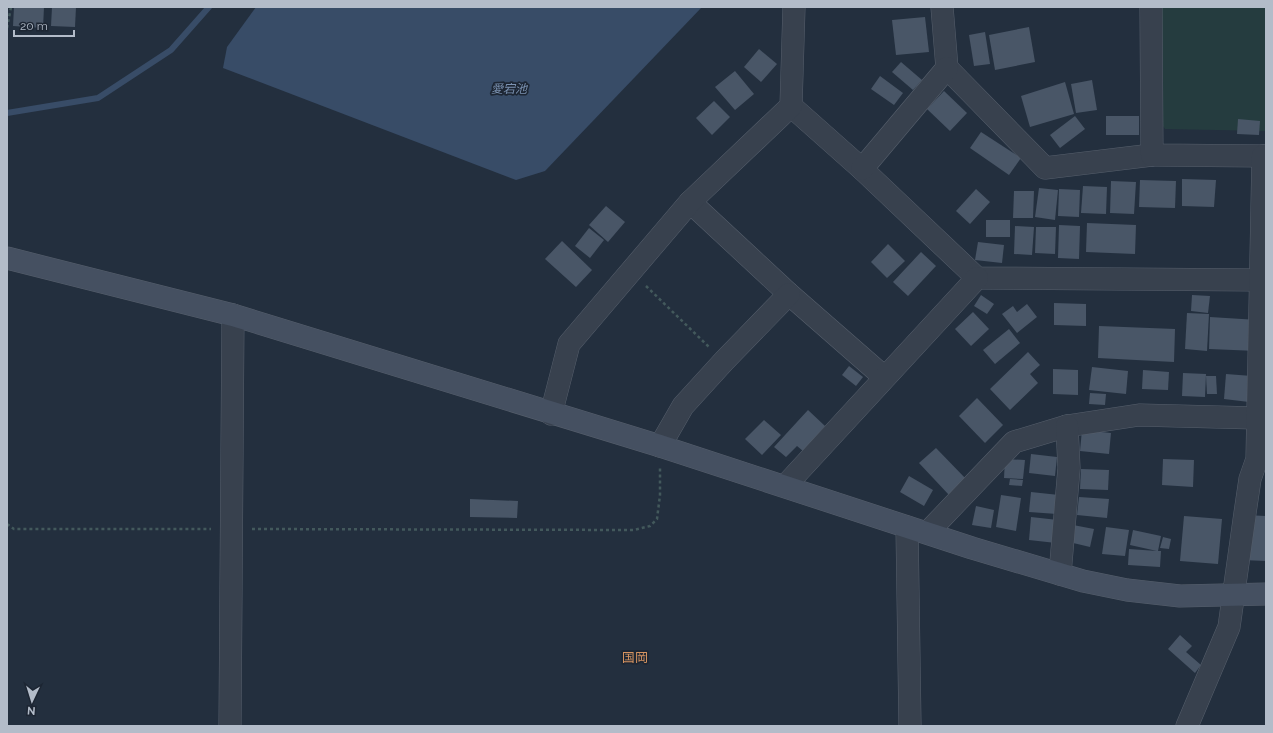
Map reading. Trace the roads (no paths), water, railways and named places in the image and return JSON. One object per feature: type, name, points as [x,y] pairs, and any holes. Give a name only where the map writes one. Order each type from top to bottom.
[{"type":"street","points":[[552,414],[568,344],[690,202],[791,106],[794,7]]},
{"type":"street","points":[[942,7],[947,68],[1045,168],[1152,155],[1264,156],[1256,418],[1257,459],[1248,493],[1229,628],[1187,726]]},
{"type":"street","points":[[1151,7],[1152,155]]},
{"type":"street","points":[[862,169],[947,68]]},
{"type":"street","points":[[791,106],[862,169],[977,278],[1260,280]]},
{"type":"street","points":[[690,202],[789,294],[884,377]]},
{"type":"street","points":[[7,258],[233,315],[660,446],[907,527],[928,532],[979,550],[1060,574],[1127,590],[1180,596],[1266,594]]},
{"type":"street","points":[[785,486],[977,278]]},
{"type":"street","points":[[660,446],[683,406],[789,294]]},
{"type":"street","points":[[230,726],[233,315]]},
{"type":"street","points":[[928,532],[1014,442],[1066,426],[1139,415],[1256,418]]},
{"type":"street","points":[[1060,574],[1069,468],[1066,426]]},
{"type":"street","points":[[907,527],[910,726]]},
{"type":"water","name":"愛宕池","points":[[256,7],[702,7],[545,171],[516,180],[223,68],[227,47]]},
{"type":"waterway","points":[[7,113],[98,98],[171,50],[209,7]]},
{"type":"district","name":"国岡","points":[[635,657]]}]
